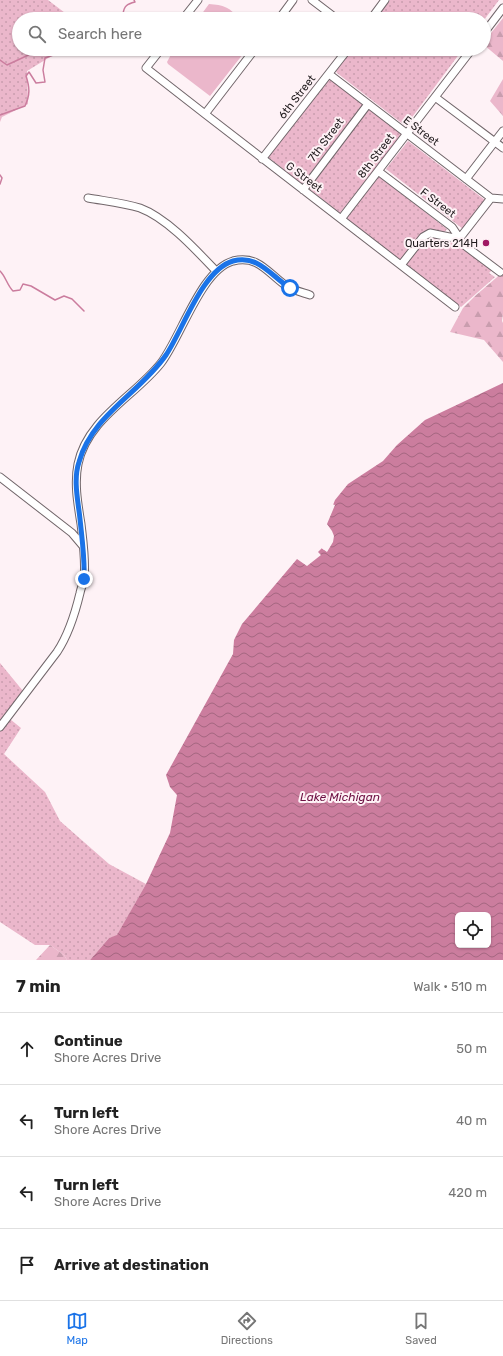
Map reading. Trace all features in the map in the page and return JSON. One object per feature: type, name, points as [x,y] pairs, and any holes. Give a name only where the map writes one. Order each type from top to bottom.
[{"type":"street","points":[[189,12],[198,0]]},
{"type":"street","points":[[284,12],[293,0]]},
{"type":"street","points":[[312,0],[328,12]]},
{"type":"street","points":[[376,12],[385,0]]},
{"type":"street","points":[[491,24],[503,8]]},
{"type":"street","name":"G Street","points":[[156,56],[146,68],[455,307]]},
{"type":"street","points":[[205,114],[250,56]]},
{"type":"street","name":"6th Street","points":[[262,159],[343,56]]},
{"type":"street","name":"8th Street","points":[[341,219],[467,56]]},
{"type":"street","name":"E Street","points":[[329,74],[491,198]]},
{"type":"street","points":[[435,97],[503,148]]},
{"type":"street","name":"7th Street","points":[[302,190],[368,104]]},
{"type":"street","points":[[466,179],[503,131]]},
{"type":"street","name":"F Street","points":[[378,171],[452,227],[459,239],[464,244],[500,272]]},
{"type":"street","points":[[88,198],[139,208],[151,214],[171,228],[216,271]]},
{"type":"street","points":[[401,265],[423,237],[430,233],[459,239],[491,198],[502,200]]},
{"type":"street","points":[[0,727],[65,640],[76,610],[84,579],[83,546],[76,480],[78,462],[84,447],[94,432],[110,412],[161,363],[201,291],[221,266],[242,260],[252,261],[269,270],[290,288],[310,295]]},
{"type":"street","points":[[0,477],[72,533],[83,546]]},
{"type":"green space","points":[[0,0],[48,0],[64,12],[12,12],[12,56],[52,56],[27,71],[28,104],[2,117],[0,122]]},
{"type":"green space","points":[[390,0],[499,0],[490,12],[381,12]]},
{"type":"green space","points":[[209,4],[226,7],[232,12],[203,12]]},
{"type":"green space","points":[[503,18],[503,61],[491,51],[491,33]]},
{"type":"green space","points":[[170,56],[241,56],[210,96],[167,62]]},
{"type":"green space","points":[[348,56],[458,56],[407,124],[404,125],[336,71]]},
{"type":"green space","points":[[329,78],[363,105],[302,184],[268,157]]},
{"type":"green space","points":[[503,79],[503,116],[490,101]]},
{"type":"green space","points":[[369,108],[402,134],[340,213],[307,187]]},
{"type":"green space","points":[[408,141],[485,200],[463,229],[386,169]]},
{"type":"green space","points":[[377,175],[447,229],[444,233],[431,230],[422,233],[400,261],[344,218]]},
{"type":"green space","points":[[431,236],[446,239],[460,246],[492,270],[489,273],[495,277],[461,307],[405,264],[424,238]]},
{"type":"green space","points":[[503,272],[503,362],[484,340],[450,332],[463,308]]},
{"type":"green space","points":[[0,663],[23,691],[5,715],[21,728],[4,754],[45,792],[60,821],[109,864],[146,884],[117,936],[109,938],[90,960],[67,960],[64,955],[50,945],[35,945],[0,922]]},
{"type":"green space","points":[[50,945],[64,955],[67,960],[36,960]]},
{"type":"water","name":"Lake Michigan","points":[[503,383],[503,960],[90,960],[109,938],[117,935],[146,884],[170,833],[177,795],[170,787],[166,775],[233,654],[234,640],[242,624],[297,559],[307,566],[321,555],[318,552],[322,548],[324,550],[331,538],[326,523],[335,500],[348,484],[383,461],[397,445],[425,420]]},
{"type":"pier","points":[[331,504],[335,505],[327,524],[334,536],[333,542],[327,552],[320,547],[324,547],[329,538],[324,523]]},
{"type":"waterway","points":[[123,12],[125,7],[135,2],[134,0]]},
{"type":"waterway","points":[[0,60],[7,65],[26,56]]},
{"type":"waterway","points":[[0,115],[25,106],[29,91],[26,76],[29,72],[36,83],[45,82],[43,70],[45,58],[51,56]]},
{"type":"waterway","points":[[0,175],[2,178],[0,184]]},
{"type":"waterway","points":[[0,271],[13,291],[20,290],[23,284],[31,286],[55,300],[64,296],[72,299],[84,311]]},
{"type":"place","name":"Quarters 214H","points":[[486,243]]},
{"type":"route","points":[[84,579],[84,559],[76,480],[78,462],[87,442],[94,432],[115,407],[161,363],[201,291],[221,266],[242,260],[252,261],[269,270],[283,284],[290,288]]}]
